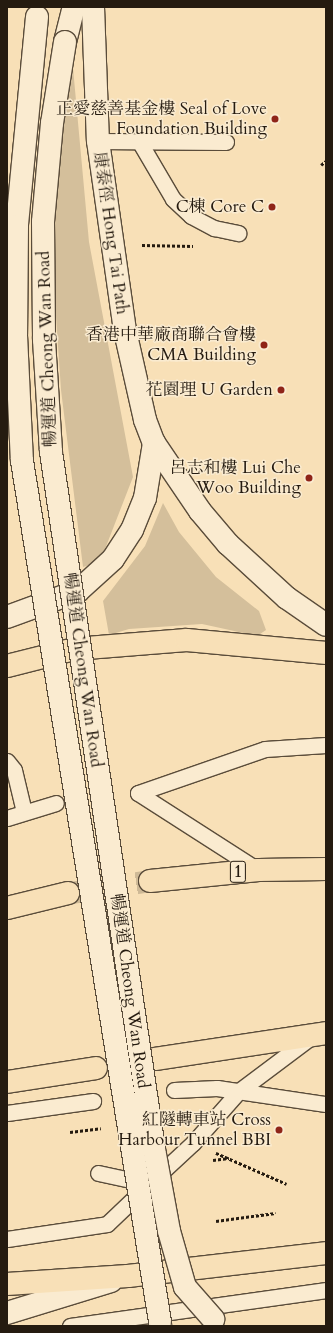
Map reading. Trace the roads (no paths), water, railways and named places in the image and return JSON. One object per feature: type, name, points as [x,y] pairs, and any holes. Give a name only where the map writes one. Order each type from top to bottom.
[{"type":"main road","points":[[7,666],[74,649],[187,640],[326,653]]},
{"type":"main road","name":"1","points":[[150,881],[258,870],[326,869]]},
{"type":"main road","points":[[7,908],[68,893]]},
{"type":"main road","points":[[155,1059],[320,1034]]},
{"type":"main road","points":[[7,1082],[96,1068]]},
{"type":"main road","points":[[7,1284],[128,1276],[326,1253]]},
{"type":"street","name":"暢運道 Cheong Wan Road","points":[[74,7],[65,42],[52,123],[43,222],[44,340],[51,452],[165,1208],[185,1287],[219,1322]]},
{"type":"street","name":"康泰徑 Hong Tai Path","points":[[93,7],[98,141],[124,331],[137,393],[154,443],[200,511],[228,544],[287,598],[326,625]]},
{"type":"street","name":"暢運道 Cheong Wan Road","points":[[38,12],[17,226],[16,335],[22,461],[161,1326]]},
{"type":"street","points":[[7,617],[78,591],[113,559],[132,530],[145,498],[154,443]]},
{"type":"street","points":[[7,1313],[128,1276]]},
{"type":"lane","points":[[98,141],[226,142]]},
{"type":"lane","points":[[139,141],[173,199],[191,216],[214,228],[238,233]]},
{"type":"lane","points":[[258,870],[138,793],[265,749],[326,745]]},
{"type":"lane","points":[[7,761],[14,770],[24,812]]},
{"type":"lane","points":[[7,818],[56,803]]},
{"type":"lane","points":[[7,1239],[107,1224],[193,1143],[239,1091],[320,1034]]},
{"type":"lane","points":[[174,1090],[217,1088],[326,1104]]},
{"type":"lane","points":[[7,1113],[93,1101]]},
{"type":"lane","points":[[98,1173],[149,1184]]},
{"type":"lane","points":[[70,1326],[326,1290]]},
{"type":"tunnel","points":[[71,893],[150,881]]},
{"type":"place","name":"正愛慈善基金樓 Seal of Love Foundation Building","points":[[275,119]]},
{"type":"place","name":"C棟 Core C","points":[[272,207]]},
{"type":"place","name":"香港中華廠商聯合會樓 CMA Building","points":[[264,345]]},
{"type":"place","name":"花園理 U Garden","points":[[281,390]]},
{"type":"place","name":"呂志和樓 Lui Che Woo Building","points":[[309,478]]},
{"type":"place","name":"紅隧轉車站 Cross Harbour Tunnel BBI","points":[[279,1130]]}]
